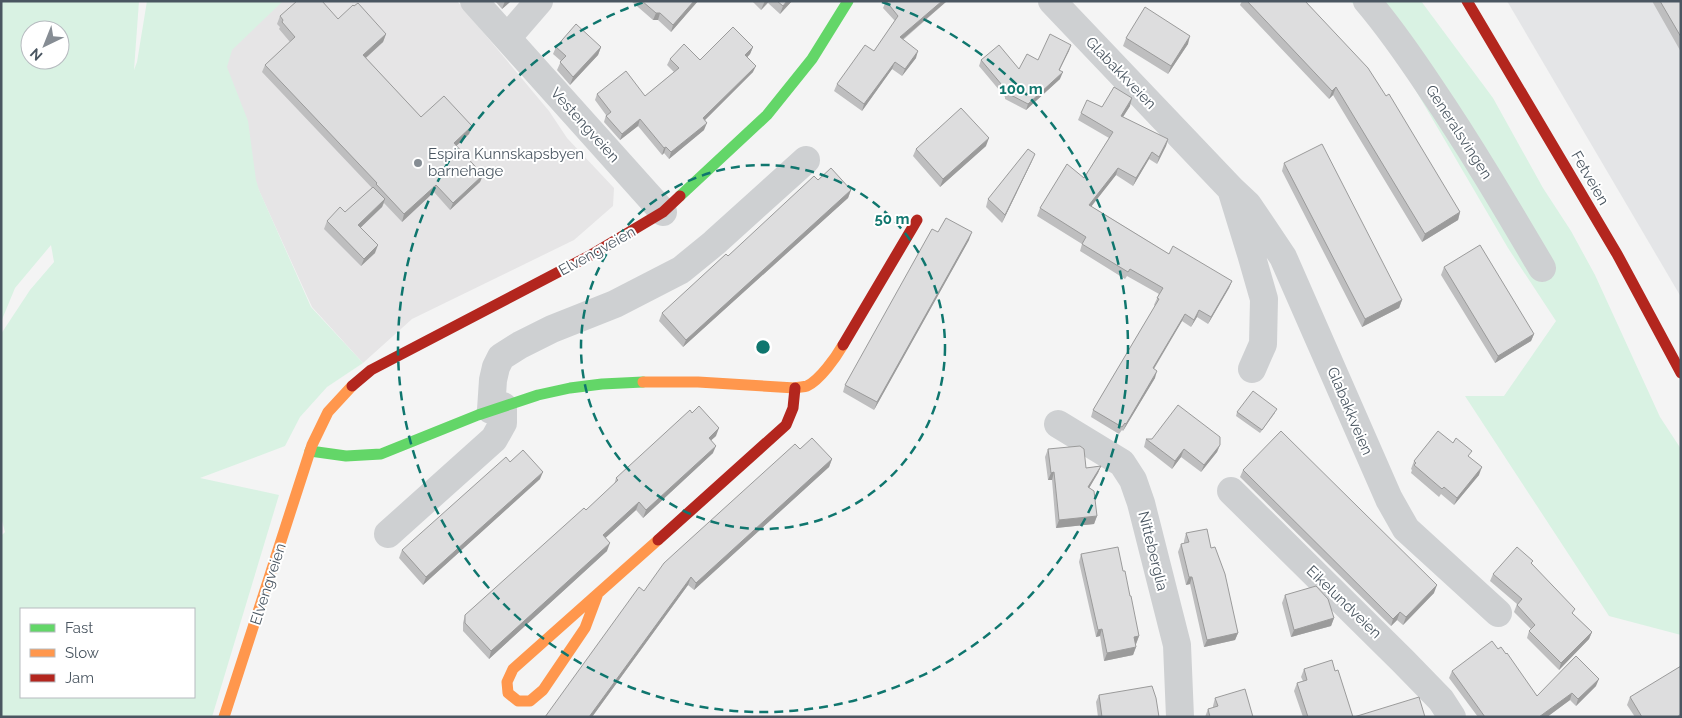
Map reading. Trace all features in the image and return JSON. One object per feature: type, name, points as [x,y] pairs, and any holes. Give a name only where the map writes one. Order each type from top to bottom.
[{"type":"main road","name":"Elvengveien","points":[[224,717],[310,451],[328,412],[348,389],[371,370],[591,255],[663,212],[767,115],[812,59],[848,1]]},
{"type":"main road","name":"Fetveien","points":[[1467,1],[1617,254],[1681,373]]},
{"type":"main road","points":[[310,451],[328,456],[362,457],[381,454],[497,408],[538,395],[572,388],[646,380],[795,388],[807,386],[816,380],[837,355],[917,220]]},
{"type":"main road","points":[[597,596],[585,628],[543,690],[530,701],[518,701],[508,693],[507,682],[513,669],[597,596],[786,425],[793,408],[795,388]]},
{"type":"street","name":"Vestengveien","points":[[474,1],[663,212]]},
{"type":"street","points":[[507,38],[540,1]]},
{"type":"street","name":"Glabakkveien","points":[[1053,1],[1230,189],[1248,205],[1283,257],[1388,499],[1406,528],[1498,612]]},
{"type":"street","name":"Generalsvingen","points":[[1367,1],[1406,52],[1441,103],[1493,185],[1542,268]]},
{"type":"street","points":[[388,534],[494,439],[503,423],[497,408],[492,380],[501,357],[520,344],[615,304],[681,270],[714,243],[806,160]]},
{"type":"street","name":"Glabakkveien","points":[[1230,189],[1264,299],[1263,344],[1252,369]]},
{"type":"street","name":"Nitteberglia","points":[[1058,424],[1122,463],[1134,480],[1177,645],[1180,717]]},
{"type":"street","name":"Eikelundveien","points":[[1231,491],[1403,661],[1441,700],[1452,717]]},
{"type":"shaded area","name":"Espira Kunnskapsbyen barnehage","points":[[217,1],[457,1],[549,111],[567,138],[614,188],[613,206],[574,240],[412,319],[363,363],[312,307],[226,118]]},
{"type":"shaded area","points":[[1507,1],[1681,1],[1681,297]]},
{"type":"green space","points":[[1,1],[139,1],[134,70],[147,1],[283,1],[232,50],[227,67],[248,121],[259,190],[311,307],[363,363],[327,387],[300,417],[285,446],[200,478],[279,495],[212,717],[1,717],[1,536],[5,532],[1,517],[1,334],[30,290],[54,262],[51,245],[15,288],[1,322]]},
{"type":"green space","points":[[1350,1],[1421,1],[1493,98],[1543,188],[1571,231],[1595,275],[1660,417],[1681,449],[1681,635],[1609,616],[1465,396],[1504,396],[1556,321],[1508,248],[1378,26]]},
{"type":"building","points":[[297,1],[322,1],[338,19],[353,5],[358,3],[386,34],[363,55],[421,117],[444,96],[472,126],[454,143],[483,175],[453,203],[436,185],[404,214],[265,65],[295,37],[282,22],[283,20],[280,16]]},
{"type":"building","points":[[642,1],[694,1],[673,25],[660,13],[656,13]]},
{"type":"building","points":[[777,1],[787,1],[783,6]]},
{"type":"building","points":[[886,1],[942,1],[900,37],[918,51],[905,69],[895,62],[864,104],[837,84],[865,45],[874,51],[898,16]]},
{"type":"building","points":[[1247,1],[1305,1],[1368,68],[1386,96],[1389,94],[1460,212],[1425,234],[1336,87],[1332,91]]},
{"type":"building","points":[[1660,1],[1681,1],[1681,37]]},
{"type":"building","points":[[1145,7],[1190,36],[1171,66],[1126,38]]},
{"type":"building","points":[[576,24],[601,47],[573,77],[560,62],[566,56],[556,47]]},
{"type":"building","points":[[733,27],[753,47],[745,55],[756,66],[703,118],[707,123],[671,152],[666,147],[664,148],[640,119],[622,134],[606,116],[611,112],[597,94],[626,71],[645,96],[679,68],[670,59],[684,44],[700,60]]},
{"type":"building","points":[[1050,34],[1071,45],[1059,70],[1063,72],[1028,104],[1007,93],[981,60],[999,45],[1019,69],[1027,54],[1038,60]]},
{"type":"building","points":[[1114,87],[1132,98],[1121,116],[1168,139],[1159,157],[1152,152],[1136,178],[1118,168],[1089,205],[1169,254],[1173,246],[1232,281],[1211,317],[1199,310],[1194,320],[1185,314],[1153,368],[1157,371],[1126,424],[1122,427],[1093,410],[1159,299],[1157,298],[1163,288],[1130,269],[1128,272],[1082,244],[1086,237],[1040,208],[1067,164],[1084,178],[1113,132],[1081,113],[1087,100],[1102,107]]},
{"type":"building","points":[[961,108],[989,138],[943,179],[916,149]]},
{"type":"building","points":[[1322,144],[1402,300],[1365,319],[1284,163]]},
{"type":"building","points":[[1028,149],[1035,154],[1005,215],[988,199]]},
{"type":"building","points":[[831,168],[851,190],[686,340],[662,313],[726,254],[728,256],[814,176],[818,180]]},
{"type":"building","points":[[373,187],[385,199],[358,225],[378,245],[364,259],[327,221],[340,207],[345,212]]},
{"type":"building","points":[[946,218],[972,232],[877,402],[845,385],[932,229],[938,232]]},
{"type":"building","points":[[1480,245],[1534,334],[1498,356],[1444,267]]},
{"type":"building","points":[[1253,391],[1277,409],[1262,430],[1237,412]]},
{"type":"building","points":[[1178,405],[1220,437],[1220,445],[1204,465],[1184,449],[1175,461],[1146,439],[1152,439]]},
{"type":"building","points":[[699,406],[719,428],[709,438],[716,446],[646,510],[639,502],[603,535],[610,543],[491,651],[465,623],[465,615],[584,508],[586,510],[618,480],[616,478],[690,410],[692,413]]},
{"type":"building","points":[[1281,431],[1437,585],[1406,617],[1400,612],[1393,619],[1243,470]]},
{"type":"building","points":[[1438,431],[1453,443],[1456,438],[1472,451],[1468,456],[1482,467],[1457,498],[1444,487],[1442,489],[1414,465],[1416,463],[1414,461]]},
{"type":"building","points":[[812,438],[832,459],[696,583],[691,577],[589,717],[545,717],[639,587],[644,591],[664,563],[795,444],[800,449]]},
{"type":"building","points":[[1080,446],[1084,449],[1086,468],[1101,466],[1088,487],[1094,491],[1097,516],[1059,520],[1054,472],[1051,473],[1048,449]]},
{"type":"building","points":[[523,450],[543,472],[426,577],[402,550],[506,457],[510,462]]},
{"type":"building","points":[[1207,529],[1211,548],[1215,547],[1225,574],[1238,633],[1207,640],[1192,577],[1189,577],[1181,544],[1189,542],[1186,533]]},
{"type":"building","points":[[1118,547],[1139,636],[1134,637],[1136,647],[1107,653],[1102,629],[1098,630],[1081,554]]},
{"type":"building","points":[[1517,547],[1533,561],[1531,563],[1575,609],[1572,613],[1592,632],[1561,663],[1529,631],[1535,625],[1517,605],[1522,599],[1493,574]]},
{"type":"building","points":[[1316,586],[1328,599],[1334,618],[1294,630],[1285,595]]},
{"type":"building","points":[[1492,641],[1498,649],[1501,647],[1507,653],[1537,696],[1576,656],[1599,679],[1578,699],[1572,693],[1539,717],[1485,717],[1452,671]]},
{"type":"building","points":[[1332,660],[1335,671],[1338,670],[1353,717],[1308,717],[1297,683],[1307,680],[1304,669]]},
{"type":"building","points":[[1681,666],[1681,714],[1677,717],[1642,717],[1630,697]]},
{"type":"building","points":[[1152,686],[1159,717],[1102,717],[1099,695]]},
{"type":"building","points":[[1245,689],[1253,717],[1210,717],[1208,709],[1218,706],[1215,698]]},
{"type":"building","points":[[1419,697],[1425,717],[1354,717]]},
{"type":"traffic: fast","points":[[680,196],[767,115],[812,59],[848,1]]},
{"type":"traffic: fast","points":[[310,451],[346,456],[381,454],[478,415],[538,395],[602,384],[643,382]]},
{"type":"traffic: slow","points":[[643,382],[698,382],[804,387],[822,374],[843,345]]},
{"type":"traffic: slow","points":[[224,717],[312,445],[328,412],[352,386]]},
{"type":"traffic: slow","points":[[597,596],[585,628],[543,690],[530,701],[518,701],[508,693],[507,682],[513,669],[658,540]]},
{"type":"traffic: jam","points":[[1467,1],[1617,254],[1681,373]]},
{"type":"traffic: jam","points":[[352,386],[371,370],[591,255],[663,212],[680,196]]},
{"type":"traffic: jam","points":[[843,345],[917,220]]},
{"type":"traffic: jam","points":[[658,540],[786,425],[793,408],[795,388]]},
{"type":"place","name":"Espira Kunnskapsbyen barnehage","points":[[418,163]]}]
